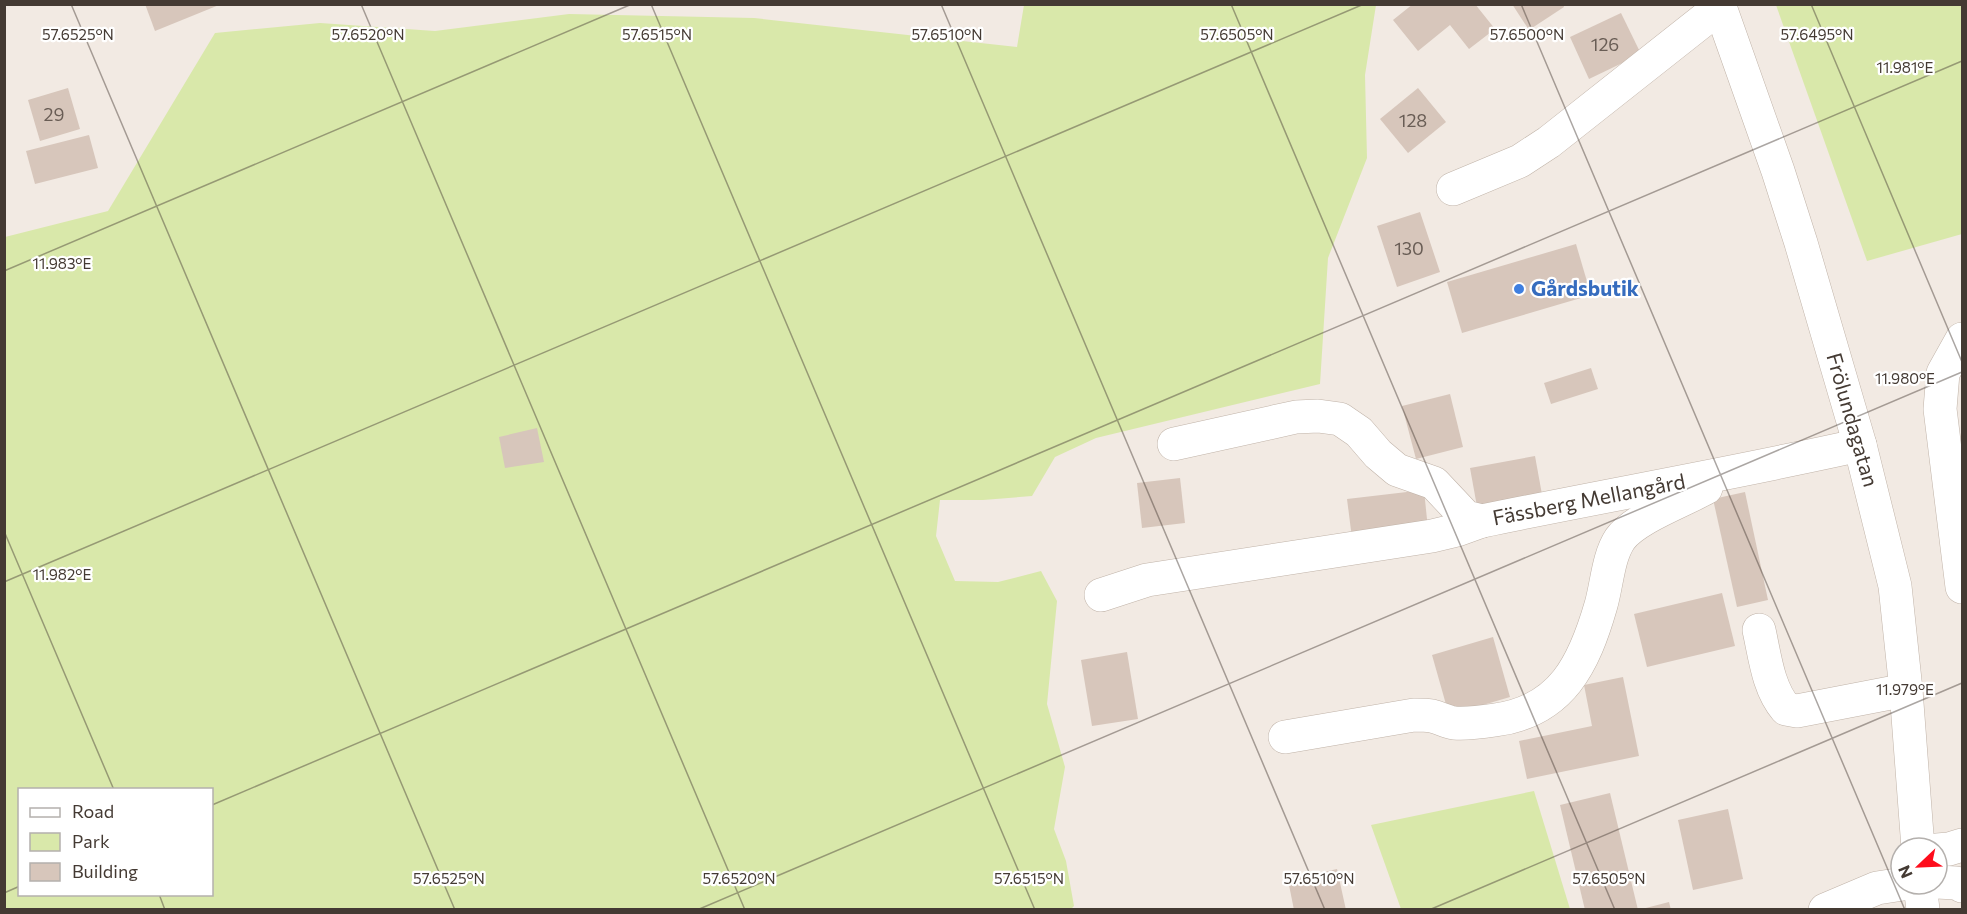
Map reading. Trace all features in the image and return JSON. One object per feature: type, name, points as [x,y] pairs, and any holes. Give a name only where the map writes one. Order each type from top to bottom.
[{"type":"street","name":"Frölundagatan","points":[[1453,189],[1520,161],[1549,142],[1719,6],[1778,171],[1801,243],[1860,445],[1895,586],[1906,690],[1917,836]]},
{"type":"street","points":[[1962,339],[1943,373],[1940,409],[1962,586]]},
{"type":"street","name":"Fässberg Mellangård","points":[[1174,444],[1296,417],[1318,416],[1340,419],[1359,432],[1378,454],[1397,470],[1434,483],[1466,517],[1482,521],[1731,473],[1860,445]]},
{"type":"street","points":[[1285,737],[1414,715],[1431,716],[1454,723],[1484,722],[1511,718],[1542,705],[1560,690],[1575,671],[1586,648],[1597,616],[1613,553],[1620,539],[1633,526],[1731,473]]},
{"type":"street","points":[[1101,595],[1147,580],[1432,536],[1456,531],[1482,521]]},
{"type":"street","points":[[1759,630],[1772,685],[1786,709],[1797,711],[1906,690]]},
{"type":"street","points":[[1825,909],[1877,888],[1889,886]]},
{"type":"green space","points":[[1024,5],[1376,5],[1365,75],[1367,158],[1328,258],[1320,384],[1096,438],[1055,457],[1032,496],[983,500],[940,500],[936,536],[955,581],[998,582],[1041,571],[1057,601],[1047,704],[1065,767],[1054,829],[1066,861],[1074,906],[1071,909],[5,910],[5,237],[108,211],[215,33],[320,23],[435,31],[569,14],[754,18],[1017,47]]},
{"type":"green space","points":[[1776,5],[1962,5],[1962,234],[1867,261]]},
{"type":"green space","points":[[1534,791],[1570,909],[1401,909],[1371,825]]},
{"type":"building","points":[[145,4],[219,4],[219,5],[155,31]]},
{"type":"building","points":[[1413,4],[1475,4],[1495,29],[1469,49],[1450,25],[1418,51],[1393,20]]},
{"type":"building","points":[[1512,4],[1563,4],[1564,7],[1529,30]]},
{"type":"building","points":[[1621,13],[1641,54],[1589,79],[1570,37]]},
{"type":"building","points":[[68,88],[80,129],[40,141],[28,100]]},
{"type":"building","points":[[1418,88],[1446,122],[1408,153],[1380,119]]},
{"type":"building","points":[[89,135],[98,168],[35,184],[26,151]]},
{"type":"building","points":[[1420,212],[1440,272],[1397,287],[1377,226]]},
{"type":"building","name":"Gårdsbutik","points":[[1576,244],[1591,295],[1462,333],[1447,282]]},
{"type":"building","points":[[1591,368],[1598,389],[1551,404],[1544,383]]},
{"type":"building","points":[[1450,394],[1463,447],[1416,459],[1402,406]]},
{"type":"building","points":[[537,428],[544,462],[505,468],[499,437]]},
{"type":"building","points":[[1535,456],[1543,500],[1478,512],[1470,468]]},
{"type":"building","points":[[1180,478],[1185,523],[1142,528],[1137,483]]},
{"type":"building","points":[[1424,490],[1428,529],[1352,538],[1347,499]]},
{"type":"building","points":[[1745,492],[1768,600],[1737,607],[1713,499]]},
{"type":"building","points":[[1722,593],[1735,646],[1647,667],[1634,614]]},
{"type":"building","points":[[1493,637],[1510,697],[1449,715],[1432,655]]},
{"type":"building","points":[[1127,652],[1138,719],[1092,726],[1081,660]]},
{"type":"building","points":[[1623,677],[1639,756],[1527,779],[1519,741],[1592,726],[1584,685]]},
{"type":"building","points":[[1610,793],[1638,910],[1585,910],[1560,805]]},
{"type":"building","points":[[1728,809],[1743,879],[1693,890],[1678,820]]},
{"type":"building","points":[[1337,869],[1346,910],[1294,910],[1288,880]]},
{"type":"building","points":[[1669,902],[1671,910],[1642,910],[1642,909]]},
{"type":"place","name":"Gårdsbutik","points":[[1519,289]]}]
